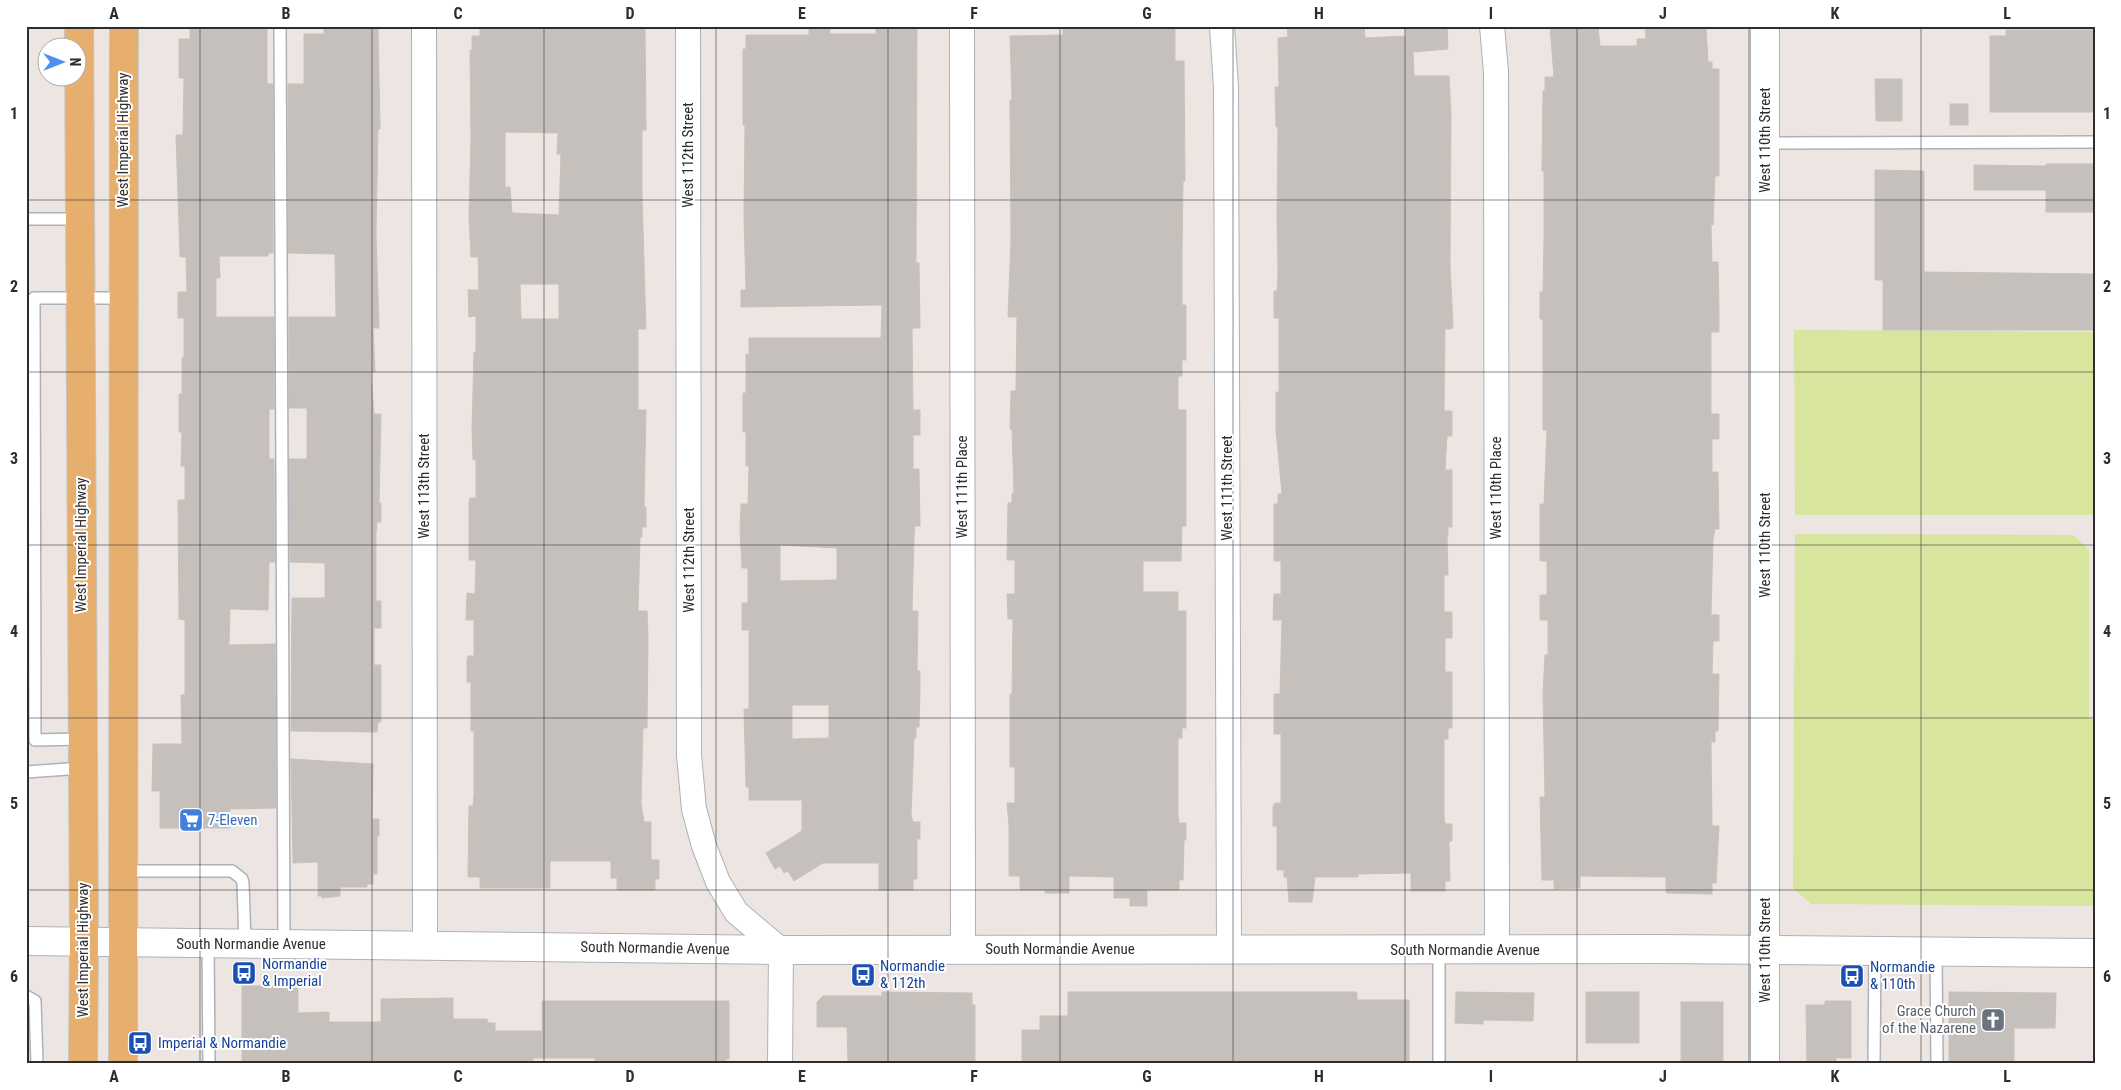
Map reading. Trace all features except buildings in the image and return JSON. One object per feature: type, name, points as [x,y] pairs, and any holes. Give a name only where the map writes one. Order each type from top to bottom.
[{"type":"main road","name":"West Imperial Highway","points":[[79,26],[83,1064]]},
{"type":"main road","name":"West Imperial Highway","points":[[123,1064],[124,26]]},
{"type":"main road","name":"West 110th Street","points":[[1765,1064],[1766,26]]},
{"type":"main road","name":"South Normandie Avenue","points":[[26,941],[781,950],[1765,950],[2095,953]]},
{"type":"street","name":"West 113th Street","points":[[424,26],[425,946]]},
{"type":"street","name":"West 112th Street","points":[[688,26],[690,764],[694,809],[704,846],[718,882],[736,912],[781,950]]},
{"type":"street","name":"West 111th Place","points":[[962,26],[963,949]]},
{"type":"street","name":"West 111th Street","points":[[1222,26],[1226,88],[1228,950]]},
{"type":"street","name":"West 110th Place","points":[[1492,26],[1496,72],[1497,950]]},
{"type":"street","points":[[780,1064],[781,950]]},
{"type":"lane","points":[[280,26],[284,944]]},
{"type":"lane","points":[[1765,143],[2095,142]]},
{"type":"lane","points":[[26,219],[79,219]]},
{"type":"lane","points":[[82,739],[35,740],[34,298],[123,298]]},
{"type":"lane","points":[[26,772],[82,768]]},
{"type":"lane","points":[[123,871],[232,871],[242,879],[243,884],[245,944]]},
{"type":"lane","points":[[208,944],[209,1064]]},
{"type":"lane","points":[[1439,950],[1439,1064]]},
{"type":"lane","points":[[1874,951],[1874,1064]]},
{"type":"lane","points":[[1936,952],[1936,1064]]},
{"type":"lane","points":[[26,996],[34,1001],[37,1064]]},
{"type":"green space","points":[[1794,330],[2095,332],[2095,515],[1795,515]]},
{"type":"green space","points":[[1795,534],[2073,535],[2089,550],[2089,719],[2095,720],[2095,906],[1811,904],[1793,888]]},
{"type":"place","name":"7-Eleven","points":[[191,820]]},
{"type":"place","name":"Normandie & Imperial","points":[[244,973]]},
{"type":"place","name":"Normandie & 112th","points":[[863,975]]},
{"type":"place","name":"Normandie & 110th","points":[[1852,976]]},
{"type":"place","name":"Grace Church of the Nazarene","points":[[1993,1020]]},
{"type":"place","name":"Imperial & Normandie","points":[[140,1043]]}]
